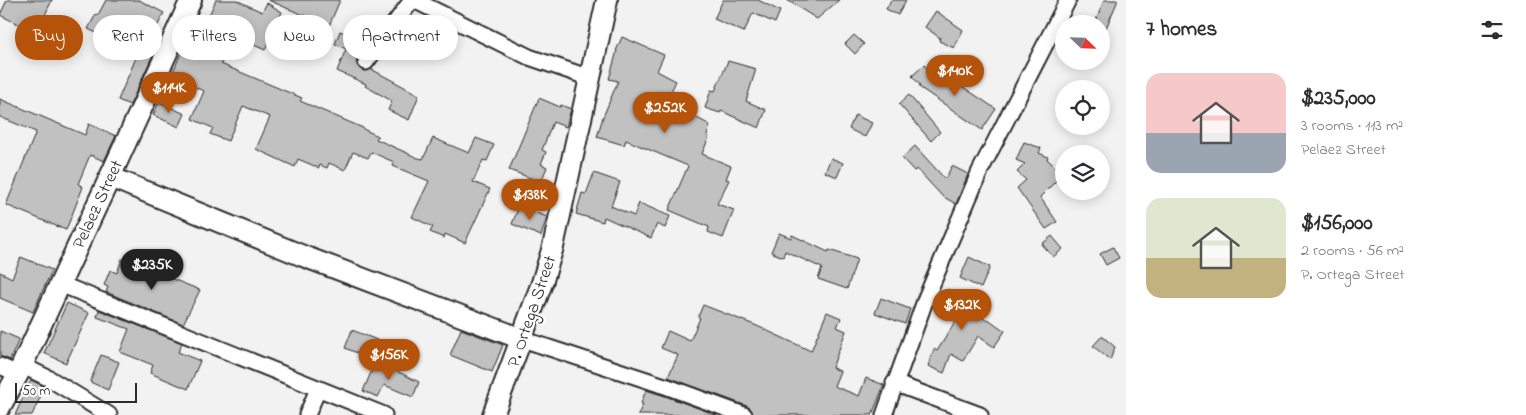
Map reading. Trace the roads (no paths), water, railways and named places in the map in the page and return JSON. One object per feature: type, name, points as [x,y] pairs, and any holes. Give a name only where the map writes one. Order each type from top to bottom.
[{"type":"street","name":"Pelaez Street","points":[[0,406],[13,369],[60,284],[191,0]]},
{"type":"street","points":[[366,62],[413,0],[529,57],[590,78]]},
{"type":"street","name":"P. Ortega Street","points":[[493,415],[522,339],[553,248],[608,0]]},
{"type":"street","points":[[884,415],[926,298],[980,171],[1068,0]]},
{"type":"street","points":[[110,177],[303,256],[522,339],[744,415]]},
{"type":"street","points":[[60,284],[384,415]]},
{"type":"street","points":[[13,369],[58,384],[109,415]]},
{"type":"street","points":[[894,383],[980,415]]},
{"type":"street","points":[[307,415],[318,389]]}]
